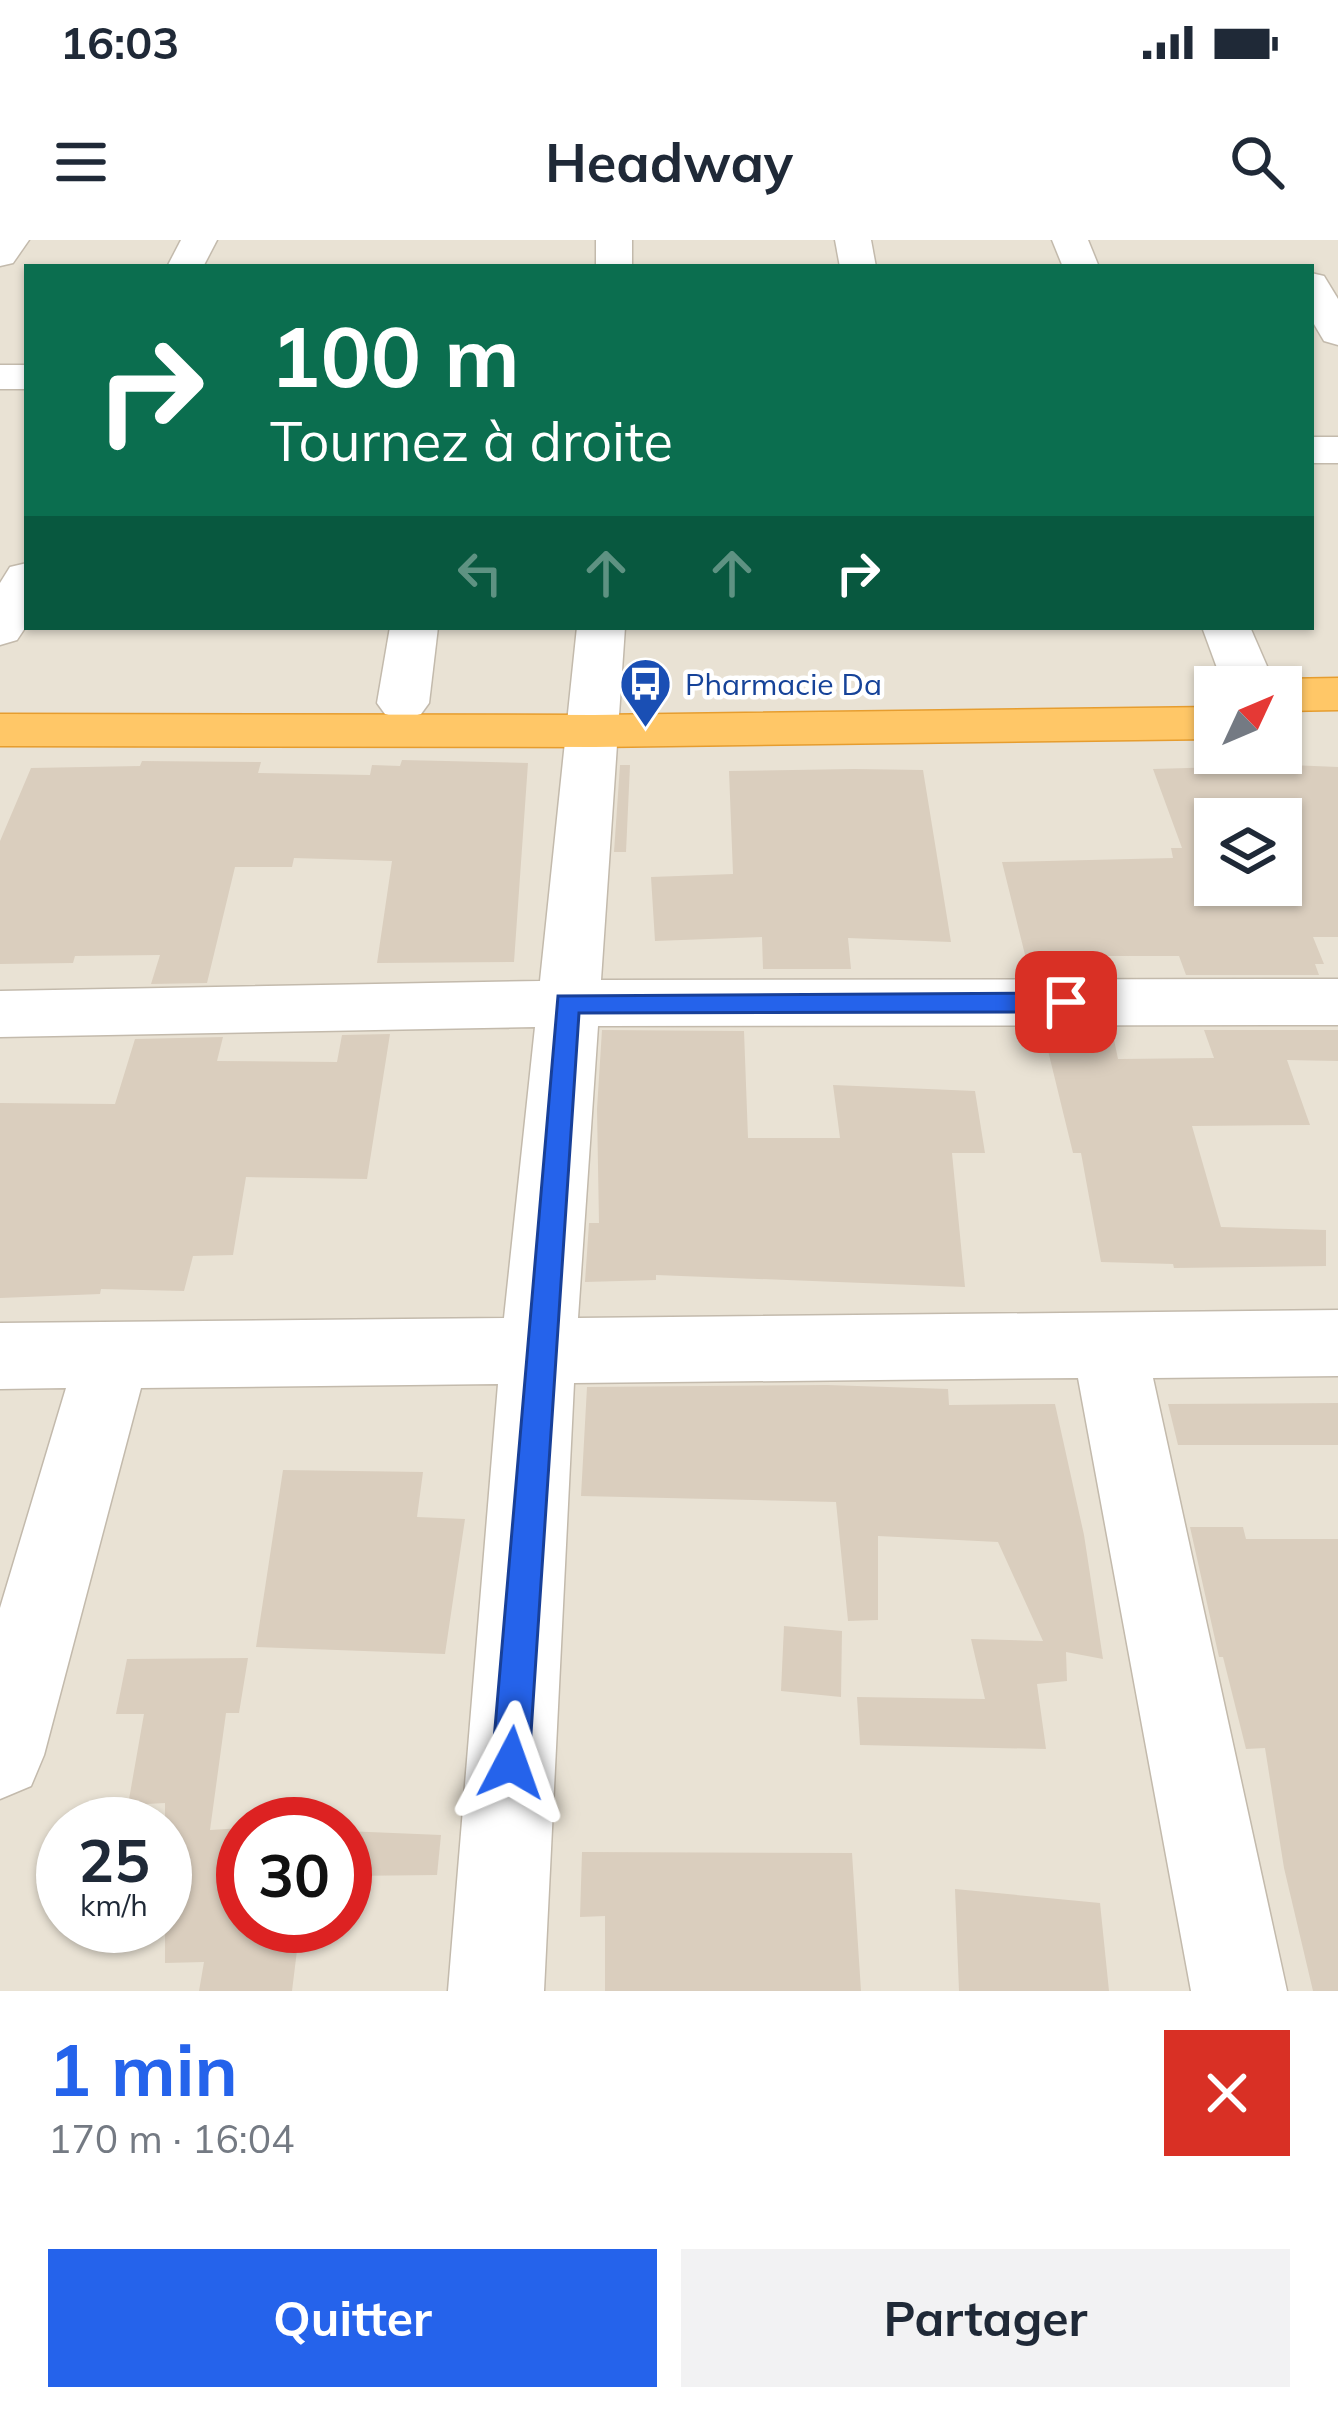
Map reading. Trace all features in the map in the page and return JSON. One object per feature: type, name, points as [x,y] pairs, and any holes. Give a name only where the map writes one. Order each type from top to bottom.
[{"type":"highway","points":[[1302,695],[1338,694]]},
{"type":"highway","points":[[0,730],[1194,697]]},
{"type":"highway","points":[[0,706],[404,703],[595,717],[1194,723]]},
{"type":"highway","points":[[1302,722],[1338,721]]},
{"type":"street","points":[[0,255],[10,240]]},
{"type":"street","points":[[1314,290],[1338,333]]},
{"type":"street","points":[[0,630],[24,583]]},
{"type":"street","points":[[404,703],[414,630]]},
{"type":"street","points":[[496,1991],[538,1353],[601,630]]},
{"type":"street","points":[[1227,630],[1242,666]]},
{"type":"street","points":[[0,1014],[567,1003],[1338,1002]]},
{"type":"street","points":[[0,1356],[1338,1343]]},
{"type":"street","points":[[1109,1346],[1239,1991]]},
{"type":"street","points":[[0,1755],[112,1358]]},
{"type":"shaded area","points":[[0,240],[1338,240],[1338,1991],[0,1991]]},
{"type":"building","points":[[402,760],[528,763],[514,962],[377,963],[392,861],[294,858],[292,867],[235,867],[207,983],[151,984],[160,955],[75,956],[73,963],[0,964],[0,841],[31,768],[140,766],[142,761],[261,762],[258,773],[370,775],[372,765],[400,766]]},
{"type":"building","points":[[620,765],[630,765],[626,852],[614,852]]},
{"type":"building","points":[[1302,766],[1338,767],[1338,937],[1313,937],[1324,964],[1315,964],[1319,975],[1186,975],[1179,956],[1096,956],[1100,975],[1030,975],[1002,862],[1173,858],[1171,848],[1182,848],[1153,769],[1194,768],[1194,774],[1302,774]]},
{"type":"building","points":[[923,770],[951,942],[848,938],[851,969],[763,969],[762,937],[655,941],[651,877],[733,874],[729,771]]},
{"type":"building","points":[[602,1030],[744,1031],[748,1138],[840,1138],[833,1085],[975,1091],[985,1153],[952,1153],[965,1287],[656,1275],[656,1280],[585,1282],[589,1223],[599,1223],[597,1109]]},
{"type":"building","points":[[1043,1030],[1112,1030],[1118,1059],[1214,1058],[1204,1030],[1338,1030],[1338,1061],[1287,1060],[1310,1125],[1192,1126],[1221,1227],[1326,1230],[1326,1266],[1174,1268],[1173,1264],[1101,1262],[1081,1153],[1073,1153]]},
{"type":"building","points":[[390,1034],[367,1179],[246,1177],[233,1255],[193,1256],[184,1291],[101,1289],[100,1294],[0,1298],[0,1103],[115,1104],[135,1039],[223,1037],[217,1061],[337,1062],[342,1035]]},
{"type":"building","points":[[587,1387],[948,1389],[949,1405],[1055,1404],[1084,1535],[1103,1659],[1066,1652],[1067,1681],[1037,1684],[1046,1749],[860,1745],[857,1697],[985,1699],[971,1639],[1043,1641],[998,1542],[878,1536],[878,1620],[848,1621],[836,1502],[581,1496]]},
{"type":"building","points":[[1338,1403],[1338,1445],[1178,1445],[1168,1404]]},
{"type":"building","points":[[283,1470],[423,1472],[417,1517],[465,1519],[445,1654],[256,1647]]},
{"type":"building","points":[[1190,1527],[1243,1527],[1246,1539],[1338,1539],[1338,1991],[1313,1991],[1284,1868],[1265,1748],[1246,1749],[1223,1657],[1219,1657]]},
{"type":"building","points":[[784,1626],[842,1631],[841,1697],[781,1691]]},
{"type":"building","points":[[248,1658],[239,1713],[226,1713],[210,1830],[216,1830],[216,1953],[297,1953],[292,1991],[199,1991],[204,1962],[165,1963],[165,1953],[192,1953],[192,1797],[129,1797],[144,1714],[116,1714],[127,1659]]},
{"type":"building","points":[[372,1832],[441,1835],[437,1875],[372,1876]]},
{"type":"building","points":[[582,1852],[852,1853],[861,1991],[605,1991],[605,1916],[580,1917]]},
{"type":"building","points":[[955,1889],[1100,1903],[1109,1991],[959,1991]]},
{"type":"place","name":"Pharmacie Da","points":[[646,730]]},
{"type":"route","points":[[511,1763],[567,1003],[1066,1002]]}]
